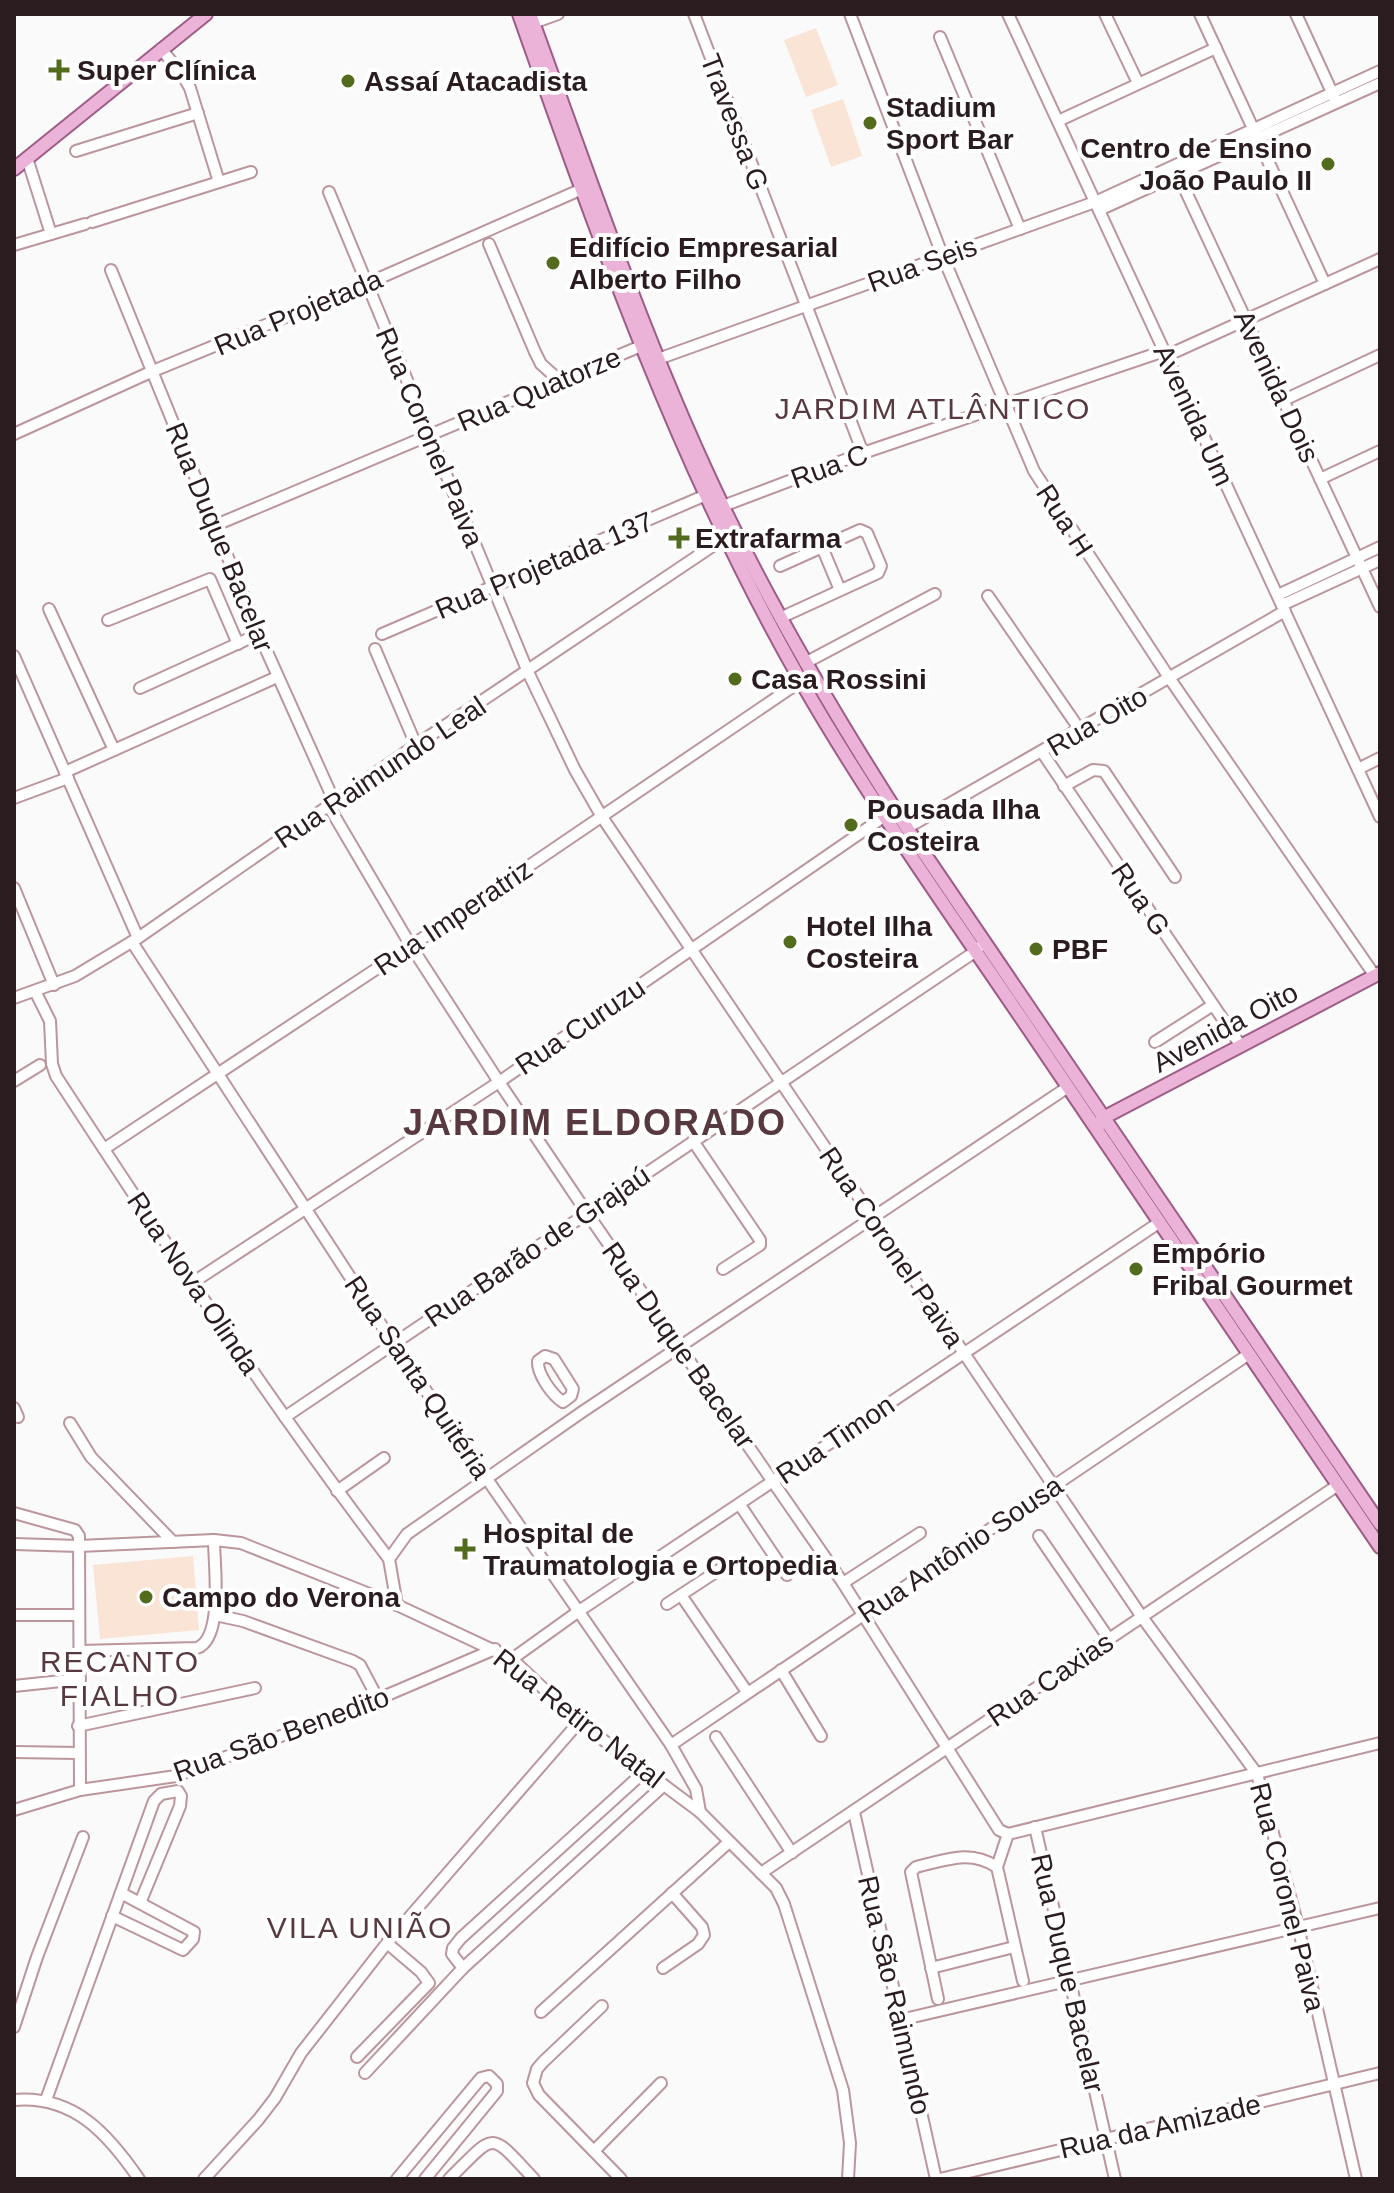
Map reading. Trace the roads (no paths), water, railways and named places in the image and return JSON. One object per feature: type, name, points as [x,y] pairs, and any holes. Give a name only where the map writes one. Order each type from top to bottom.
[{"type":"main road","points":[[161,49],[198,14]]},
{"type":"main road","points":[[14,169],[206,14]]},
{"type":"main road","points":[[519,14],[641,346],[706,495],[852,743],[980,937],[1160,1222],[1380,1547]]},
{"type":"main road","points":[[532,18],[658,359],[723,506],[729,531],[801,681],[885,816],[1068,1087],[1100,1124],[1380,1524]]},
{"type":"main road","name":"Avenida Oito","points":[[1100,1124],[1377,974]]},
{"type":"street","points":[[532,18],[558,14]]},
{"type":"street","name":"Travessa G","points":[[694,14],[863,453]]},
{"type":"street","name":"Rua H","points":[[850,14],[943,257],[1038,479],[1170,679],[1377,974]]},
{"type":"street","name":"Avenida Um","points":[[1008,14],[1380,817]]},
{"type":"street","points":[[1105,14],[1138,83]]},
{"type":"street","points":[[1200,14],[1325,284]]},
{"type":"street","points":[[1296,14],[1334,98]]},
{"type":"street","points":[[940,37],[1020,229]]},
{"type":"street","points":[[1058,121],[1216,48]]},
{"type":"street","points":[[161,49],[182,74],[198,113],[219,182]]},
{"type":"street","points":[[1334,98],[1380,71]]},
{"type":"street","points":[[1334,98],[1380,83]]},
{"type":"street","name":"Rua Seis","points":[[658,359],[1020,229],[1097,206],[1334,98]]},
{"type":"street","points":[[76,151],[198,113]]},
{"type":"street","points":[[27,158],[51,234]]},
{"type":"street","name":"Avenida Dois","points":[[1177,170],[1380,607]]},
{"type":"street","points":[[14,245],[251,172]]},
{"type":"street","name":"Rua Projetada","points":[[14,434],[153,371],[366,284],[582,189]]},
{"type":"street","name":"Rua Coronel Paiva","points":[[329,192],[528,672],[575,770],[602,817],[1053,1487],[1142,1617],[1257,1774],[1298,1926],[1356,2179]]},
{"type":"street","points":[[489,244],[541,364],[559,380]]},
{"type":"street","name":"Rua C","points":[[723,506],[863,453],[1165,353],[1247,320],[1380,259]]},
{"type":"street","name":"Rua Duque Bacelar","points":[[111,270],[331,803],[411,946],[587,1213],[843,1583],[999,1830],[1008,1834],[1035,1827],[1115,2179]]},
{"type":"street","name":"Rua Quatorze","points":[[216,525],[641,346]]},
{"type":"street","points":[[1284,400],[1380,355]]},
{"type":"street","points":[[1320,479],[1380,451]]},
{"type":"street","name":"Rua Projetada 137","points":[[382,634],[706,495]]},
{"type":"street","points":[[780,566],[860,530],[867,533],[881,570],[780,618]]},
{"type":"street","name":"Rua Raimundo Leal","points":[[14,998],[54,985],[101,962],[135,940],[729,531]]},
{"type":"street","points":[[822,547],[840,590]]},
{"type":"street","points":[[1359,563],[1380,547]]},
{"type":"street","points":[[1359,563],[1380,560]]},
{"type":"street","name":"Rua Oito","points":[[907,828],[1170,679],[1282,604],[1359,563]]},
{"type":"street","points":[[108,620],[210,579],[238,644]]},
{"type":"street","points":[[805,663],[935,594]]},
{"type":"street","points":[[988,596],[1080,730]]},
{"type":"street","points":[[49,609],[114,750]]},
{"type":"street","points":[[140,688],[259,634]]},
{"type":"street","points":[[375,649],[416,745]]},
{"type":"street","name":"Rua Santa Quitéria","points":[[14,656],[135,940],[215,1073],[393,1343],[671,1745],[696,1789],[700,1812]]},
{"type":"street","points":[[14,798],[277,677]]},
{"type":"street","name":"Rua Imperatriz","points":[[104,1149],[411,946],[801,681]]},
{"type":"street","name":"Rua G","points":[[1042,752],[1241,1046]]},
{"type":"street","points":[[1358,769],[1380,758]]},
{"type":"street","points":[[1064,786],[1093,770],[1104,771],[1175,877]]},
{"type":"street","name":"Rua Curuzu","points":[[192,1283],[499,1082],[885,816]]},
{"type":"street","points":[[14,888],[54,985]]},
{"type":"street","points":[[976,951],[980,937]]},
{"type":"street","name":"Rua Barão de Grajaú","points":[[285,1417],[976,951]]},
{"type":"street","name":"Rua Nova Olinda","points":[[35,991],[50,1021],[53,1069],[192,1283],[337,1491],[389,1559]]},
{"type":"street","points":[[1155,1042],[1213,1005]]},
{"type":"street","points":[[14,1081],[40,1065]]},
{"type":"street","points":[[397,1605],[389,1559],[407,1534],[582,1412],[1068,1087]]},
{"type":"street","points":[[693,1141],[760,1240],[760,1245],[723,1269]]},
{"type":"street","name":"Rua Timon","points":[[512,1659],[1160,1222]]},
{"type":"street","name":"Rua Antônio Sousa","points":[[671,1745],[1249,1354]]},
{"type":"street","points":[[571,1396],[582,1412]]},
{"type":"street","points":[[70,1423],[91,1457],[173,1542]]},
{"type":"street","points":[[337,1491],[384,1458]]},
{"type":"street","name":"Rua Caxias","points":[[761,1873],[1142,1617],[1251,1548],[1338,1485]]},
{"type":"street","points":[[740,1505],[787,1575]]},
{"type":"street","points":[[14,1513],[75,1530],[79,1536],[80,1790]]},
{"type":"street","points":[[843,1583],[920,1533]]},
{"type":"street","points":[[1039,1536],[1109,1639]]},
{"type":"street","points":[[79,1651],[197,1648],[209,1639],[215,1615],[214,1540]]},
{"type":"street","name":"Rua Retiro Natal","points":[[14,1544],[79,1546],[214,1540],[252,1546],[397,1605],[512,1659],[579,1722],[700,1812],[776,1888],[784,1904],[843,2090],[850,2143],[848,2179]]},
{"type":"street","points":[[667,1604],[728,1564]]},
{"type":"street","points":[[681,1595],[747,1692]]},
{"type":"street","points":[[14,1615],[79,1615]]},
{"type":"street","points":[[215,1615],[243,1621],[353,1661],[360,1665],[378,1699]]},
{"type":"street","name":"Rua São Benedito","points":[[14,1810],[80,1790],[176,1776],[378,1699],[495,1649]]},
{"type":"street","points":[[781,1670],[821,1736]]},
{"type":"street","points":[[14,1686],[80,1679]]},
{"type":"street","points":[[78,1726],[255,1688]]},
{"type":"street","points":[[204,2179],[258,2120],[275,2098],[301,2053],[387,1943],[579,1722]]},
{"type":"street","points":[[716,1737],[792,1853]]},
{"type":"street","points":[[1035,1827],[1380,1743]]},
{"type":"street","points":[[14,1752],[78,1753]]},
{"type":"street","points":[[463,1968],[452,1954],[461,1938],[645,1771]]},
{"type":"street","points":[[365,2073],[463,1968],[664,1785]]},
{"type":"street","points":[[46,2100],[154,1801],[166,1792],[178,1791],[180,1806],[140,1903]]},
{"type":"street","name":"Rua São Raimundo","points":[[854,1812],[938,2179]]},
{"type":"street","points":[[1008,1834],[997,1867],[1023,1981]]},
{"type":"street","points":[[14,2027],[83,1837]]},
{"type":"street","points":[[541,2012],[729,1842]]},
{"type":"street","points":[[938,1999],[911,1872],[916,1867],[969,1856],[986,1860],[997,1867]]},
{"type":"street","points":[[112,1916],[183,1950],[190,1945],[194,1932],[121,1893]]},
{"type":"street","points":[[663,1968],[698,1944],[704,1935],[702,1927],[672,1893]]},
{"type":"street","points":[[900,2020],[1380,1908]]},
{"type":"street","points":[[357,2057],[429,1983],[421,1972],[387,1943]]},
{"type":"street","points":[[931,1968],[1014,1947]]},
{"type":"street","points":[[602,2006],[543,2062],[537,2069],[533,2083],[539,2095],[621,2179]]},
{"type":"street","points":[[397,2179],[481,2078],[489,2076],[497,2084],[497,2091],[425,2179]]},
{"type":"street","name":"Rua da Amizade","points":[[938,2179],[1334,2085],[1378,2078]]},
{"type":"street","points":[[594,2151],[661,2083]]},
{"type":"street","points":[[14,2100],[46,2100],[65,2107],[104,2133],[139,2179]]},
{"type":"street","points":[[449,2179],[485,2143],[494,2141],[504,2146],[534,2179]]},
{"type":"place","name":"Super Clínica","points":[[59,70]]},
{"type":"place","name":"Assaí Atacadista","points":[[348,81]]},
{"type":"place","name":"Stadium Sport Bar","points":[[870,123]]},
{"type":"place","name":"Centro de Ensino João Paulo II","points":[[1328,164]]},
{"type":"place","name":"Edifício Empresarial Alberto Filho","points":[[553,263]]},
{"type":"place","name":"Extrafarma","points":[[679,538]]},
{"type":"place","name":"Casa Rossini","points":[[735,679]]},
{"type":"place","name":"Pousada Ilha Costeira","points":[[851,825]]},
{"type":"place","name":"Hotel Ilha Costeira","points":[[790,942]]},
{"type":"place","name":"PBF","points":[[1036,949]]},
{"type":"place","name":"Empório Fribal Gourmet","points":[[1136,1269]]},
{"type":"place","name":"Hospital de Traumatologia e Ortopedia","points":[[465,1549]]},
{"type":"place","name":"Campo do Verona","points":[[146,1597]]},
{"type":"district","name":"JARDIM ATLÂNTICO","points":[[933,409]]},
{"type":"district","name":"JARDIM ELDORADO","points":[[595,1122]]},
{"type":"district","name":"RECANTO FIALHO","points":[[120,1679]]},
{"type":"district","name":"VILA UNIÃO","points":[[360,1928]]}]
